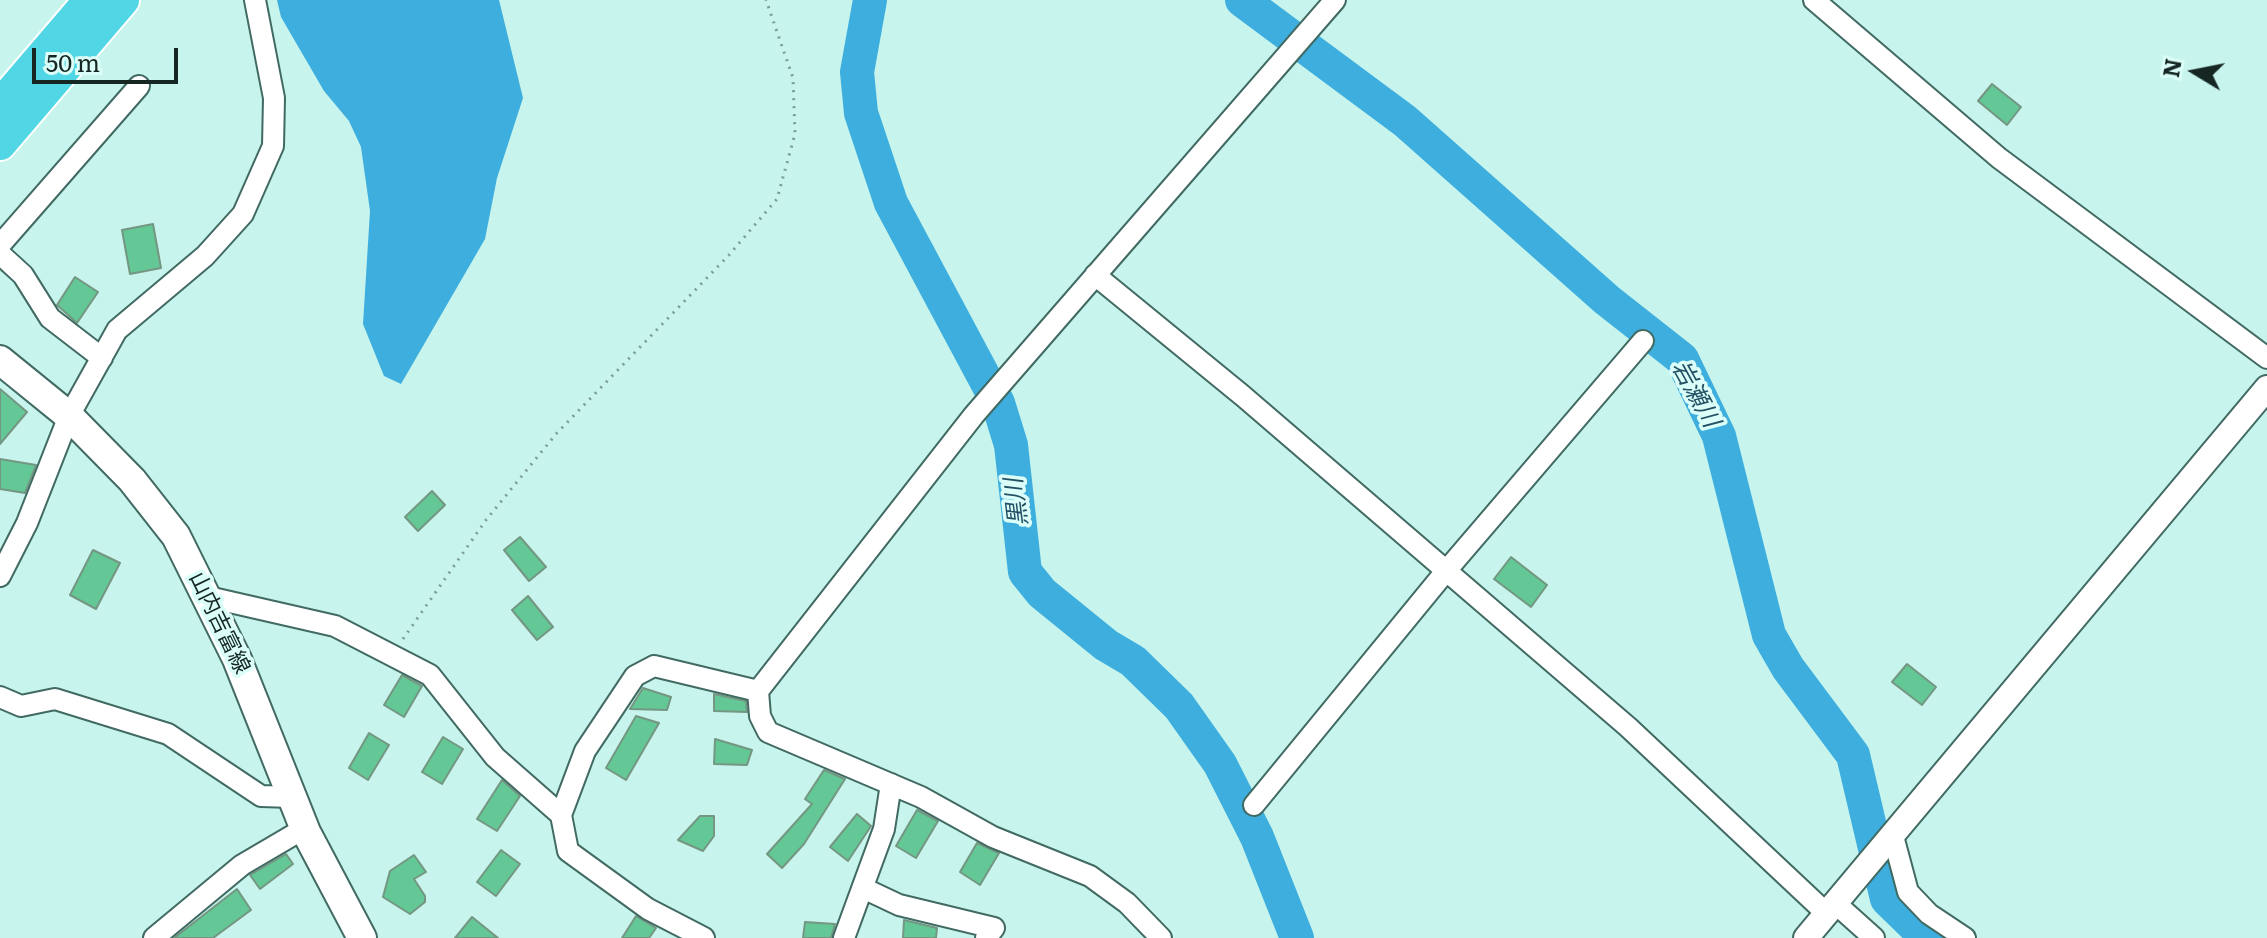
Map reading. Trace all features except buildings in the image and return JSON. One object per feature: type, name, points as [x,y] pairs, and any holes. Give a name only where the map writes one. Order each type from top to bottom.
[{"type":"highway","points":[[0,105],[90,0]]},
{"type":"highway","points":[[0,144],[123,0]]},
{"type":"main road","name":"山内吉富線","points":[[0,360],[69,416],[132,480],[176,536],[237,659],[305,828],[362,938]]},
{"type":"street","points":[[0,576],[27,523],[69,416],[117,330],[205,256],[243,214],[273,146],[274,98],[255,0]]},
{"type":"street","points":[[1161,938],[1127,903],[1090,876],[993,837],[891,784],[768,732],[760,716],[758,691],[974,415],[1335,0]]},
{"type":"street","points":[[1814,0],[1999,158],[2267,358]]},
{"type":"street","points":[[0,245],[139,86]]},
{"type":"street","points":[[0,254],[23,275],[50,318],[102,358]]},
{"type":"street","points":[[1095,275],[1243,396],[1628,727],[1831,908],[1874,938]]},
{"type":"street","points":[[1254,805],[1446,571],[1643,341]]},
{"type":"street","points":[[1806,938],[2267,388]]},
{"type":"street","points":[[208,597],[335,626],[430,675],[495,757],[561,815]]},
{"type":"street","points":[[704,938],[648,909],[568,851],[561,815],[585,751],[635,676],[654,666],[758,691]]},
{"type":"street","points":[[0,697],[21,706],[55,699],[168,734],[261,796],[292,797]]},
{"type":"street","points":[[844,938],[884,829],[891,784]]},
{"type":"street","points":[[154,938],[242,865],[305,828]]},
{"type":"street","points":[[1888,843],[1908,892],[1929,914],[1965,938]]},
{"type":"street","points":[[863,888],[899,905],[994,928],[986,938]]},
{"type":"path","points":[[392,655],[486,520],[556,434],[729,255],[777,199],[795,134],[793,78],[766,0]]},
{"type":"water","points":[[277,0],[499,0],[523,98],[497,178],[485,239],[401,384],[384,376],[363,324],[370,211],[361,147],[349,121],[324,91],[281,17]]},
{"type":"waterway","name":"黒川","points":[[870,0],[857,72],[861,113],[891,203],[998,403],[1011,445],[1025,572],[1042,593],[1106,645],[1133,661],[1179,706],[1220,764],[1257,837],[1297,938]]},
{"type":"waterway","name":"岩瀬川","points":[[1242,0],[1405,121],[1607,300],[1682,359],[1719,436],[1769,635],[1788,668],[1853,755],[1887,899],[1927,938]]}]
